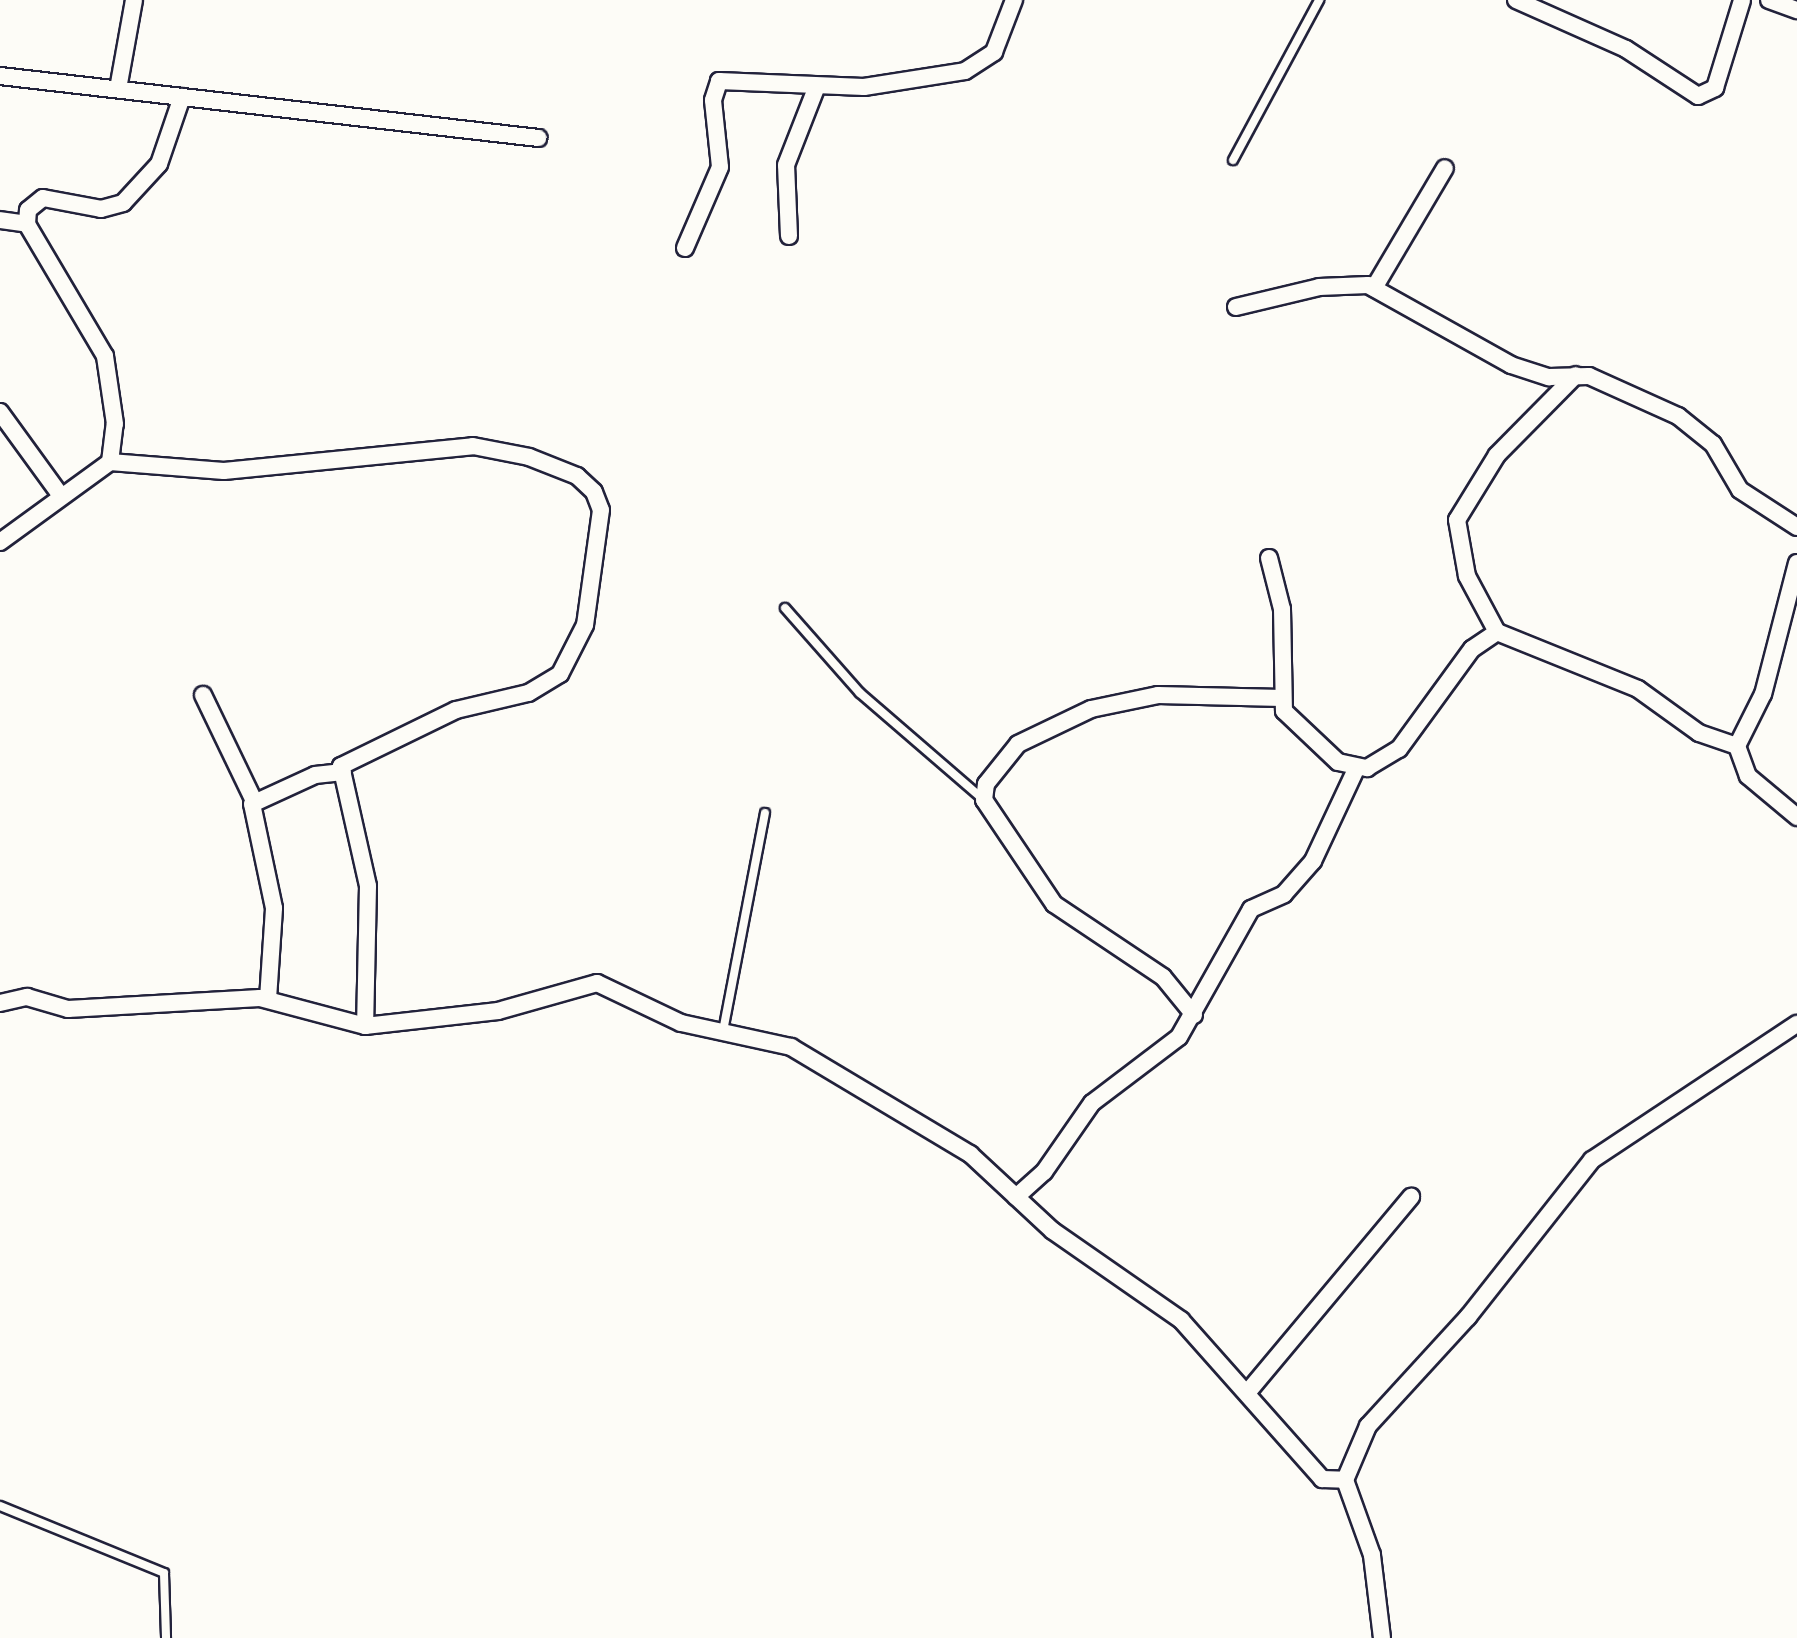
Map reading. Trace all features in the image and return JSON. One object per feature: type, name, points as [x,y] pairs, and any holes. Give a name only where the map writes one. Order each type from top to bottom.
[{"type":"street","points":[[118,89],[134,0]]},
{"type":"street","points":[[685,248],[720,167],[714,86],[728,79],[817,86],[902,85],[965,71],[994,52],[1014,0]]},
{"type":"street","points":[[1516,0],[1626,49],[1698,96],[1715,88],[1742,0]]},
{"type":"street","points":[[1769,0],[1797,10]]},
{"type":"street","points":[[0,76],[538,138]]},
{"type":"street","points":[[789,236],[786,165],[817,86]]},
{"type":"street","points":[[110,462],[115,424],[105,356],[27,224],[33,201],[43,198],[101,209],[145,186],[173,133],[182,97]]},
{"type":"street","points":[[1374,288],[1445,168]]},
{"type":"street","points":[[0,220],[27,224]]},
{"type":"street","points":[[1236,307],[1319,287],[1374,288],[1511,365],[1536,375],[1576,375],[1699,428],[1740,490],[1797,527]]},
{"type":"street","points":[[1576,375],[1497,455],[1457,520],[1467,576],[1497,632],[1638,689],[1699,733],[1737,746]]},
{"type":"street","points":[[0,412],[61,496]]},
{"type":"street","points":[[0,542],[110,462],[224,471],[473,446],[529,457],[577,476],[594,492],[601,510],[585,625],[560,674],[528,693],[483,701],[346,760],[343,772],[368,886],[365,1026]]},
{"type":"street","points":[[1269,558],[1282,609],[1282,698],[1293,726],[1356,769]]},
{"type":"street","points":[[1797,563],[1793,607],[1763,694],[1737,746],[1748,776],[1797,817]]},
{"type":"street","points":[[1016,1197],[1044,1172],[1092,1103],[1161,1053],[1194,1015],[1251,909],[1284,894],[1313,861],[1356,769],[1399,749],[1472,649],[1497,632]]},
{"type":"street","points":[[203,695],[254,801],[274,908],[268,999]]},
{"type":"street","points":[[1194,1015],[1163,977],[1063,914],[984,800],[993,772],[1018,744],[1091,709],[1158,695],[1282,698]]},
{"type":"street","points":[[254,801],[315,775],[343,772]]},
{"type":"street","points":[[0,1003],[27,997],[68,1009],[268,999],[365,1026],[498,1011],[583,983],[615,989],[681,1023],[723,1031],[810,1056],[911,1124],[957,1144],[1016,1197],[1181,1320],[1322,1479],[1345,1480]]},
{"type":"street","points":[[1382,1638],[1372,1555],[1345,1480],[1368,1426],[1468,1317],[1571,1181],[1613,1144],[1797,1024]]},
{"type":"street","points":[[1247,1393],[1411,1197]]},
{"type":"lane","points":[[1233,160],[1319,0]]},
{"type":"lane","points":[[785,608],[860,693],[984,800]]},
{"type":"lane","points":[[723,1031],[765,813]]},
{"type":"lane","points":[[0,1506],[164,1573],[166,1638]]}]
